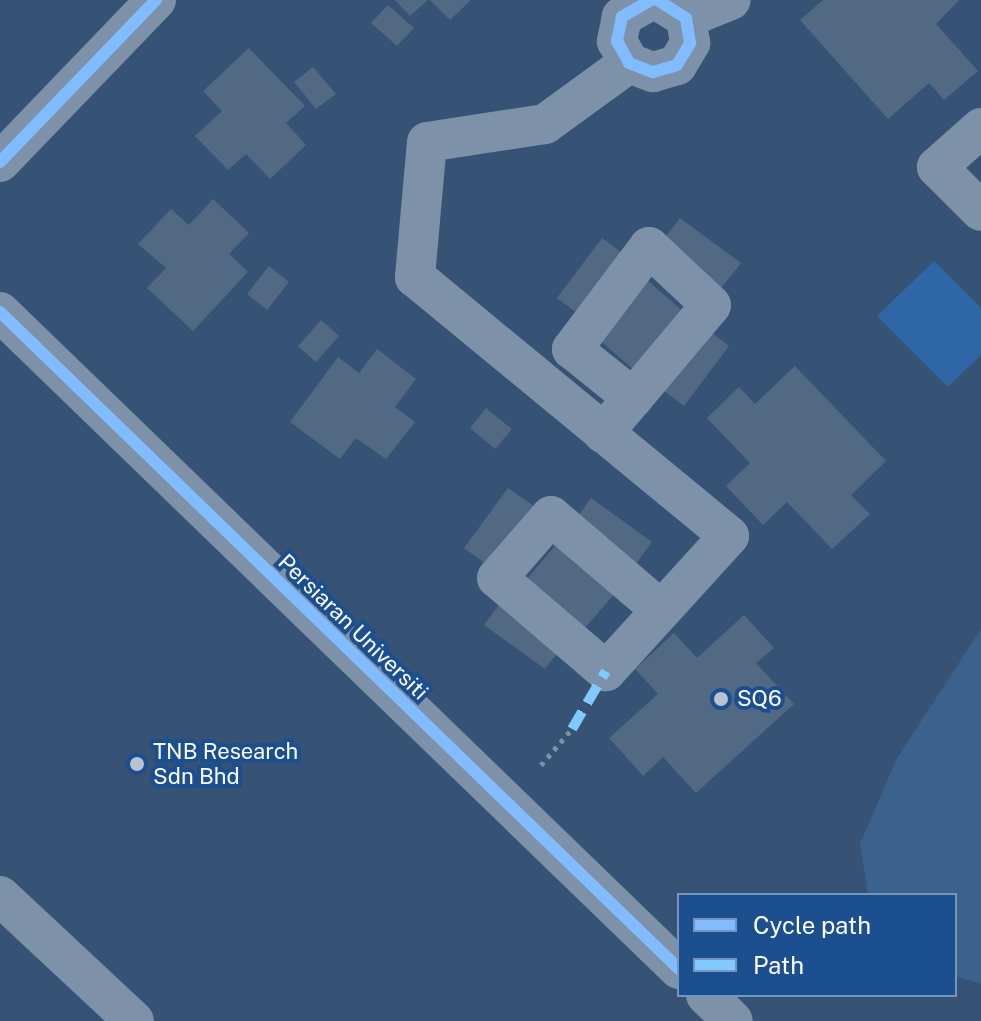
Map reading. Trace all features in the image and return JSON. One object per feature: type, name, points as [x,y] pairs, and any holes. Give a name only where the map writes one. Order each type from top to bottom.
[{"type":"street","points":[[0,162],[156,0]]},
{"type":"street","points":[[660,609],[729,536],[415,277],[427,142],[545,124],[631,7],[731,0]]},
{"type":"street","points":[[614,31],[653,72],[677,65],[690,43],[665,6]]},
{"type":"street","points":[[981,128],[937,167],[981,211]]},
{"type":"street","name":"Persiaran Universiti","points":[[0,312],[677,967]]},
{"type":"street","points":[[603,433],[633,398]]},
{"type":"street","points":[[0,896],[134,1021]]},
{"type":"street","points":[[708,997],[733,1021]]},
{"type":"path","points":[[541,765],[572,729]]},
{"type":"shaded area","points":[[934,261],[981,308],[981,355],[948,387],[877,316]]},
{"type":"shaded area","points":[[981,629],[981,984],[957,977],[957,893],[868,893],[860,844],[897,758]]},
{"type":"building","points":[[395,0],[428,0],[410,16]]},
{"type":"building","points":[[430,0],[471,0],[450,20]]},
{"type":"building","points":[[823,0],[959,0],[936,24],[978,71],[944,100],[929,83],[888,119],[800,20]]},
{"type":"building","points":[[388,5],[414,28],[397,46],[371,23]]},
{"type":"building","points":[[249,48],[305,106],[286,123],[306,145],[270,179],[246,154],[228,170],[195,136],[222,111],[203,91]]},
{"type":"building","points":[[313,67],[336,94],[316,109],[294,82]]},
{"type":"building","points":[[213,199],[249,233],[229,254],[248,272],[193,331],[147,288],[166,268],[138,244],[171,209],[189,225]]},
{"type":"building","points":[[680,218],[741,263],[721,288],[661,243]]},
{"type":"building","points":[[602,238],[628,257],[582,317],[557,298]]},
{"type":"building","points":[[269,266],[289,282],[267,310],[247,294]]},
{"type":"building","points":[[647,280],[685,313],[635,371],[597,338]]},
{"type":"building","points":[[321,320],[339,336],[316,362],[298,346]]},
{"type":"building","points":[[704,327],[729,346],[684,406],[659,387]]},
{"type":"building","points":[[377,349],[416,379],[395,407],[415,422],[386,459],[356,438],[340,459],[290,422],[338,357],[359,373]]},
{"type":"building","points":[[795,366],[886,461],[851,495],[870,514],[832,549],[787,502],[763,525],[726,486],[750,463],[707,418],[739,387],[755,404]]},
{"type":"building","points":[[486,408],[512,429],[495,449],[470,428]]},
{"type":"building","points":[[508,488],[534,506],[489,566],[464,548]]},
{"type":"building","points":[[591,498],[652,542],[633,568],[573,523]]},
{"type":"building","points":[[559,541],[617,591],[584,629],[526,580]]},
{"type":"building","points":[[503,599],[564,644],[545,669],[484,625]]},
{"type":"building","name":"SQ6","points":[[744,615],[774,648],[756,663],[794,704],[696,793],[663,757],[643,776],[609,738],[658,694],[635,669],[674,633],[697,658]]},
{"type":"marked path","points":[[572,729],[606,671]]},
{"type":"cycle path","points":[[0,162],[156,0]]},
{"type":"cycle path","points":[[651,0],[622,17],[617,41],[629,63],[653,72],[677,65],[690,43],[686,18],[657,0]]},
{"type":"cycle path","points":[[0,312],[677,967]]},
{"type":"place","name":"SQ6","points":[[721,699]]},
{"type":"place","name":"TNB Research Sdn Bhd","points":[[137,764]]}]
